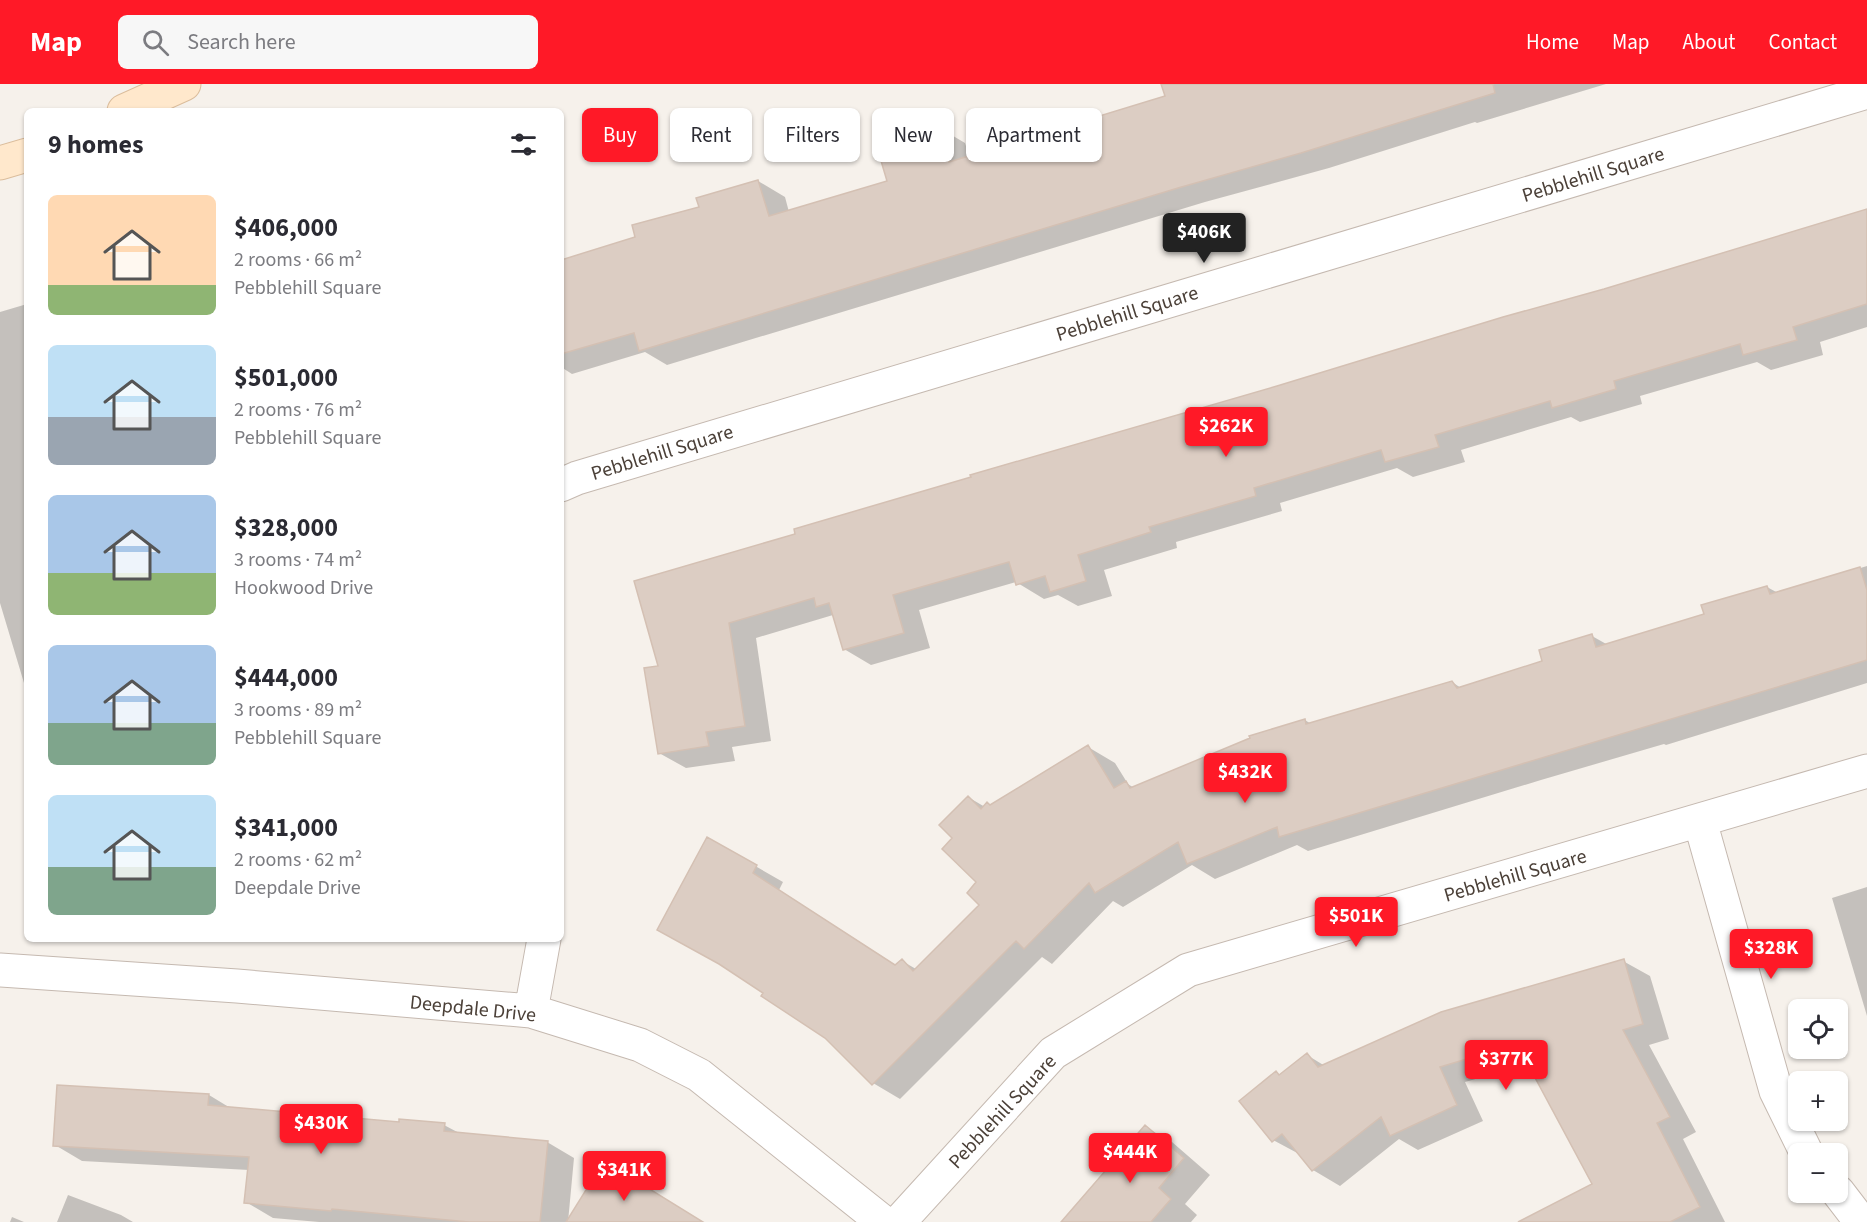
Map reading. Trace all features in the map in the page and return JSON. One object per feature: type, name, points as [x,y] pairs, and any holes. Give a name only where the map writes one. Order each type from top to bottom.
[{"type":"main road","points":[[131,108],[184,84]]},
{"type":"main road","points":[[0,163],[24,156]]},
{"type":"street","name":"Pebblehill Square","points":[[564,484],[611,467],[1867,93]]},
{"type":"street","name":"Pebblehill Square","points":[[899,1222],[1053,1053],[1188,970],[1867,771]]},
{"type":"street","points":[[1700,821],[1776,1091],[1802,1143]]},
{"type":"street","points":[[531,1011],[543,942]]},
{"type":"street","name":"Deepdale Drive","points":[[0,970],[260,988],[531,1011],[640,1045],[699,1075],[884,1222]]},
{"type":"street","points":[[1846,1203],[1861,1222]]},
{"type":"building","points":[[1161,84],[1493,84],[1495,93],[639,351],[634,333],[564,353],[564,259],[635,237],[632,225],[699,207],[696,198],[758,180],[769,216],[887,181],[881,162],[954,162],[966,157],[966,162],[1102,162],[1102,115],[1165,96]]},
{"type":"building","points":[[1867,209],[1867,304],[1793,327],[1797,340],[1743,355],[1740,344],[1614,381],[1616,389],[1552,408],[1550,401],[1435,435],[1439,447],[1385,462],[1381,450],[1254,488],[1256,496],[1149,527],[1151,532],[1078,555],[1086,581],[1050,592],[1045,576],[1016,585],[1009,562],[893,595],[904,633],[843,650],[829,603],[816,607],[814,598],[729,623],[745,726],[706,732],[709,746],[658,754],[644,668],[658,666],[634,581],[795,534],[794,529],[971,477],[970,475],[1277,386]]},
{"type":"building","points":[[1860,567],[1867,590],[1867,660],[1279,837],[1277,827],[1187,864],[1178,842],[1095,893],[1089,883],[1024,949],[1016,941],[872,1085],[825,1038],[761,996],[763,993],[719,964],[657,930],[707,837],[757,865],[753,873],[895,965],[902,959],[913,971],[979,905],[967,893],[976,882],[942,849],[952,838],[939,825],[968,796],[981,809],[987,802],[990,805],[1088,745],[1114,788],[1126,781],[1130,788],[1250,738],[1249,736],[1305,719],[1306,724],[1452,681],[1457,688],[1542,661],[1539,650],[1592,634],[1596,647],[1704,614],[1701,605],[1767,586],[1770,594]]},
{"type":"building","points":[[1624,959],[1643,1024],[1623,1030],[1670,1117],[1657,1123],[1700,1207],[1670,1222],[1518,1222],[1592,1184],[1517,1044],[1440,1067],[1457,1105],[1390,1136],[1381,1117],[1312,1171],[1282,1134],[1272,1142],[1239,1101],[1276,1071],[1279,1075],[1307,1053],[1318,1067],[1441,1012]]},
{"type":"building","points":[[57,1085],[209,1094],[208,1105],[399,1122],[399,1119],[445,1123],[444,1131],[548,1141],[540,1222],[469,1222],[244,1203],[249,1157],[53,1146]]},
{"type":"building","points":[[1145,1125],[1184,1158],[1159,1188],[1171,1199],[1151,1222],[1061,1222]]},
{"type":"building","points":[[604,1161],[703,1222],[566,1222]]}]
